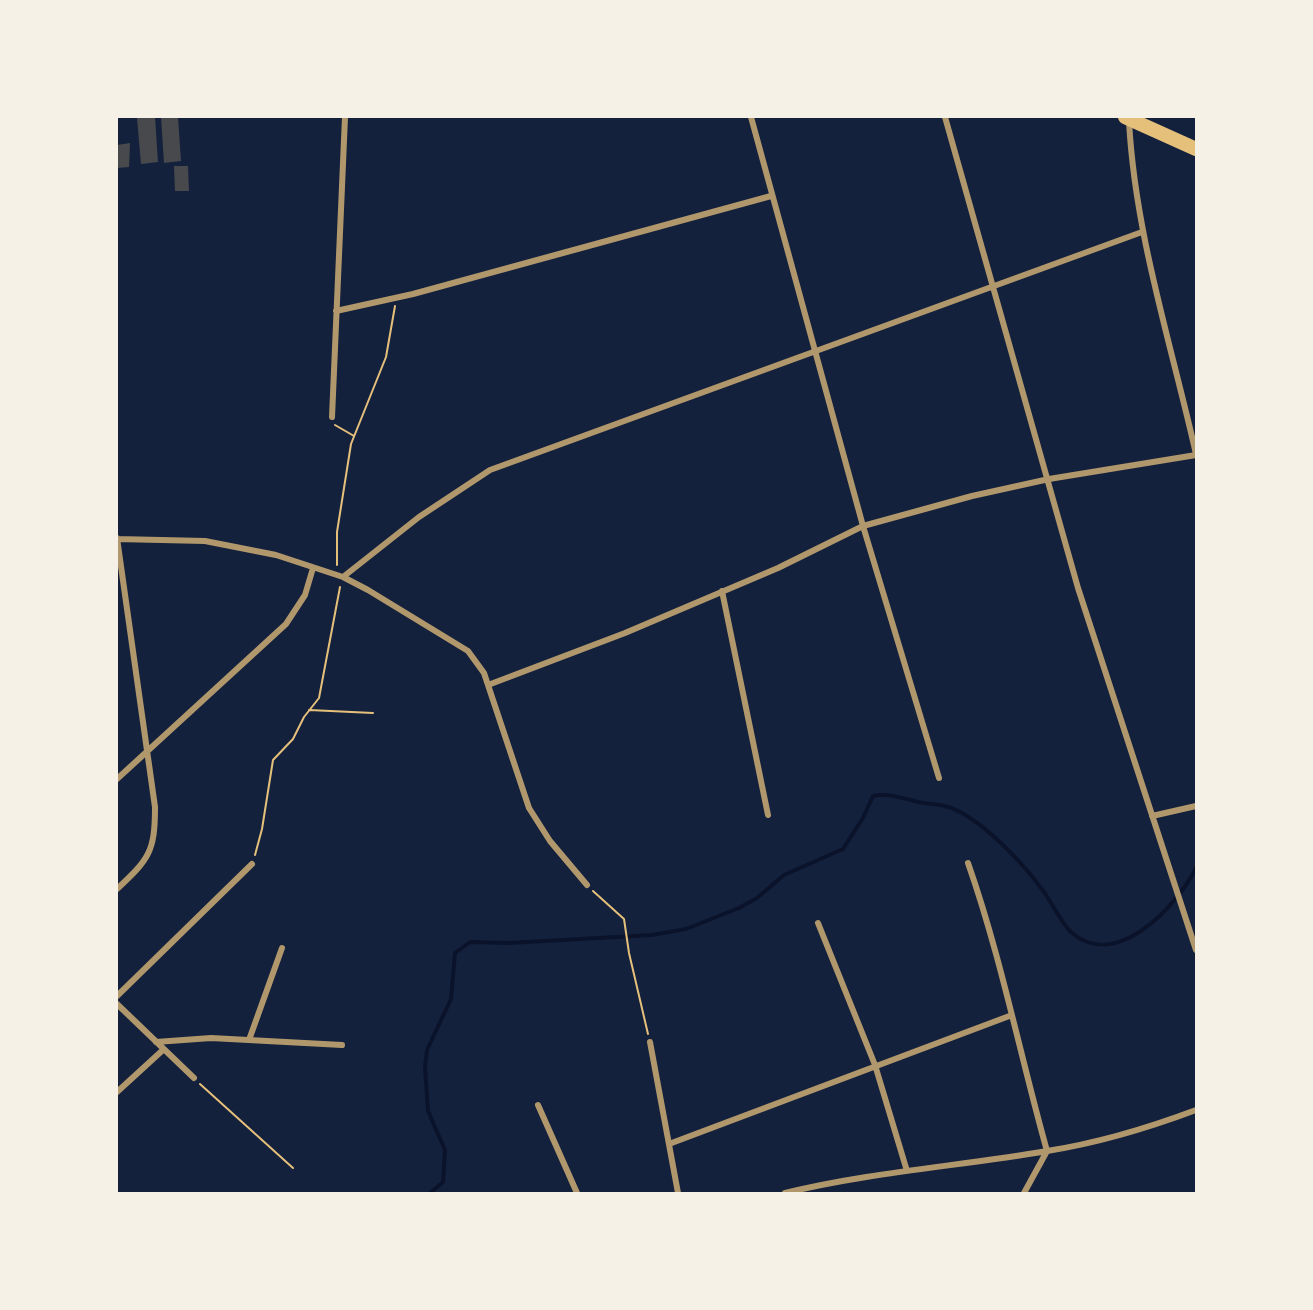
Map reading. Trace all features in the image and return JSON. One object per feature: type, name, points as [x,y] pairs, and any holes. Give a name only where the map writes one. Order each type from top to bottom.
[{"type":"main road","points":[[1127,118],[1196,149]]},
{"type":"street","points":[[332,417],[345,117]]},
{"type":"street","points":[[751,117],[863,526],[939,778]]},
{"type":"street","points":[[945,117],[1078,588],[1196,950]]},
{"type":"street","points":[[488,685],[568,657],[778,568],[863,526],[972,496],[1049,479],[1196,454],[1143,232],[1134,188],[1127,118]]},
{"type":"street","points":[[336,311],[397,298],[771,196]]},
{"type":"street","points":[[343,577],[419,517],[490,470],[1143,232]]},
{"type":"street","points":[[117,889],[137,870],[154,842],[155,807],[117,538],[205,541],[246,547],[313,567],[343,577],[441,632],[468,651],[478,662],[488,685],[529,807],[550,841],[587,885]]},
{"type":"street","points":[[117,779],[286,624],[305,595],[313,567]]},
{"type":"street","points":[[722,591],[768,815]]},
{"type":"street","points":[[1152,816],[1196,806]]},
{"type":"street","points":[[969,862],[989,921],[1047,1151],[1024,1193]]},
{"type":"street","points":[[117,996],[252,864]]},
{"type":"street","points":[[818,923],[874,1065],[907,1171]]},
{"type":"street","points":[[249,1040],[282,948]]},
{"type":"street","points":[[117,1004],[194,1078]]},
{"type":"street","points":[[669,1144],[874,1065],[1012,1016]]},
{"type":"street","points":[[156,1042],[183,1039],[249,1040],[342,1045]]},
{"type":"street","points":[[650,1042],[678,1193]]},
{"type":"street","points":[[117,1092],[164,1049]]},
{"type":"street","points":[[538,1105],[577,1193]]},
{"type":"street","points":[[785,1193],[822,1184],[1047,1151],[1138,1130],[1196,1110]]},
{"type":"path","points":[[252,864],[262,829],[273,760],[299,730],[309,710],[319,698],[332,623],[343,577],[336,563],[337,532],[344,481],[354,436],[386,357],[397,298]]},
{"type":"path","points":[[332,417],[334,423],[354,436]]},
{"type":"path","points":[[309,710],[374,713]]},
{"type":"path","points":[[587,885],[624,919],[628,953],[650,1042]]},
{"type":"path","points":[[194,1078],[293,1168]]},
{"type":"building","points":[[155,117],[158,162],[141,164],[137,118]]},
{"type":"building","points":[[161,117],[178,117],[181,161],[164,163]]},
{"type":"building","points":[[130,143],[129,167],[117,168],[117,145]]},
{"type":"building","points":[[174,166],[188,166],[189,191],[175,191]]},
{"type":"waterway","points":[[430,1193],[443,1182],[445,1150],[428,1111],[425,1067],[427,1050],[451,999],[455,953],[470,942],[509,943],[652,935],[686,929],[739,908],[757,898],[784,875],[843,849],[863,818],[873,796],[879,795],[896,796],[921,803],[945,806],[971,819],[998,840],[1033,877],[1068,930],[1089,943],[1108,944],[1126,939],[1144,929],[1175,900],[1196,868]]}]
